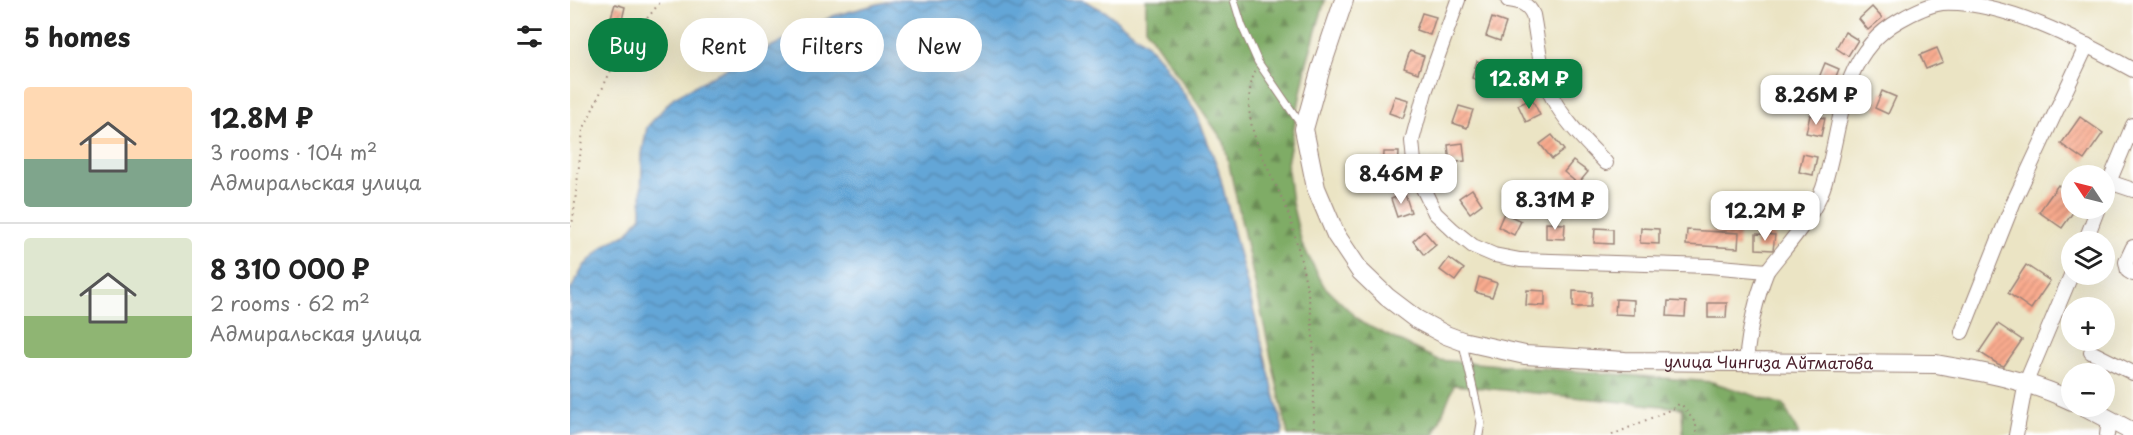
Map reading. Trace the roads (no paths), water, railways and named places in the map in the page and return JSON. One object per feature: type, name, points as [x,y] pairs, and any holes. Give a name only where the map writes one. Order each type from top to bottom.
[{"type":"street","points":[[1304,129],[1321,68],[1344,0]]},
{"type":"street","points":[[1458,0],[1425,92],[1412,141],[1415,172],[1435,213],[1453,230],[1473,246],[1494,255],[1520,260],[1709,266],[1767,271]]},
{"type":"street","points":[[1508,0],[1521,2],[1530,8],[1544,73],[1552,97],[1568,121],[1606,163]]},
{"type":"street","points":[[1746,362],[1749,333],[1757,296],[1767,271],[1812,211],[1822,190],[1830,164],[1851,78],[1869,45],[1886,27],[1909,14],[1941,3],[1978,3],[2010,10],[2087,45],[2133,70]]},
{"type":"street","points":[[1962,332],[2014,201],[2087,45]]},
{"type":"street","points":[[2115,169],[2133,125]]},
{"type":"street","name":"улица Чингиза Айтматова","points":[[1304,129],[1316,188],[1336,234],[1360,271],[1387,297],[1416,319],[1462,341],[1525,354],[1625,361],[1936,364],[2026,382],[2061,396]]},
{"type":"street","points":[[2115,189],[2133,190]]},
{"type":"street","points":[[2133,247],[2126,262],[2128,271],[2133,274]]},
{"type":"street","points":[[2016,435],[2026,382],[2067,285]]},
{"type":"street","points":[[2091,352],[2133,373]]},
{"type":"street","points":[[2097,417],[2108,427],[2133,432]]},
{"type":"lane","points":[[1234,0],[1242,26],[1258,62],[1304,129]]},
{"type":"lane","points":[[1462,341],[1481,423],[1479,435]]},
{"type":"water","points":[[893,0],[1083,0],[1106,12],[1146,43],[1162,61],[1196,112],[1218,168],[1283,429],[1282,435],[570,435],[570,291],[584,266],[605,245],[628,233],[641,216],[642,154],[647,127],[674,97],[720,72],[768,72],[768,48],[780,42],[780,72],[884,72],[884,18],[829,18]]}]
